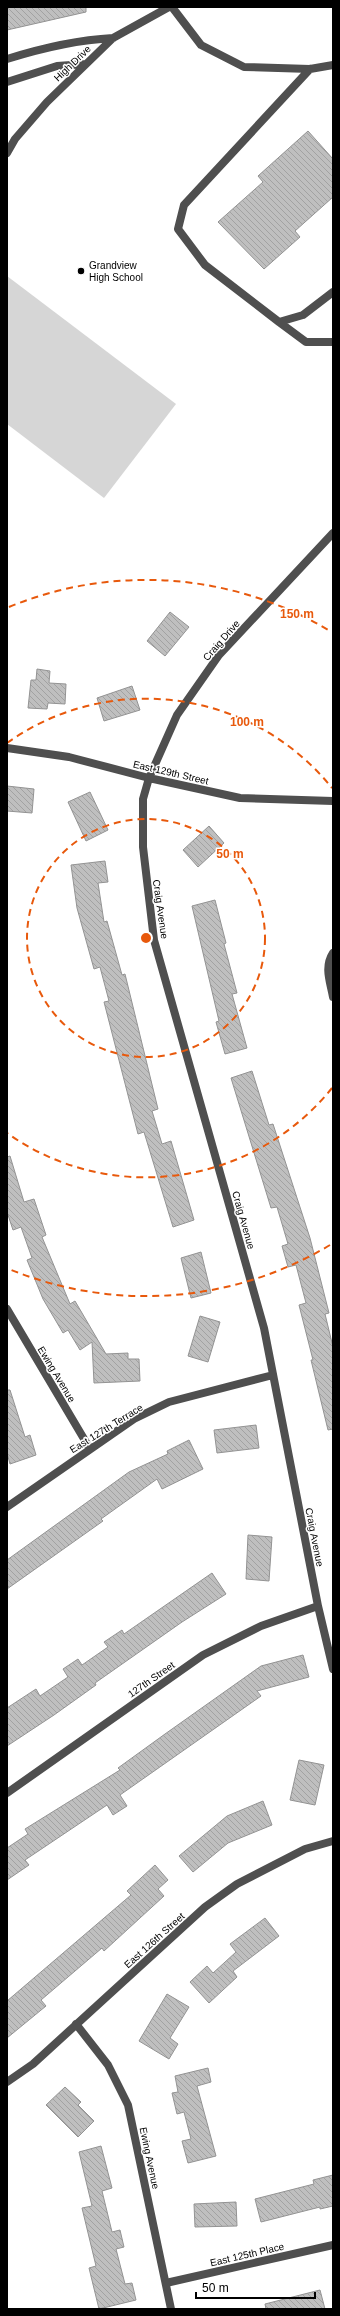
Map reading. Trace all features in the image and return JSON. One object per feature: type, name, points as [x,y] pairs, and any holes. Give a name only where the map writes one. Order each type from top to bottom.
[{"type":"street","name":"High Drive","points":[[7,153],[15,139],[85,64],[113,38],[171,7]]},
{"type":"street","points":[[171,7],[201,45],[244,67],[310,69],[333,65]]},
{"type":"street","points":[[7,59],[41,48],[85,39],[113,38]]},
{"type":"street","points":[[7,82],[58,66],[85,64]]},
{"type":"street","points":[[310,69],[184,205],[178,229],[205,265],[306,342],[333,342]]},
{"type":"street","points":[[279,322],[303,315],[333,292]]},
{"type":"street","name":"Craig Drive","points":[[149,778],[177,715],[219,655],[333,533]]},
{"type":"street","name":"East 129th Street","points":[[7,748],[69,757],[149,778],[240,798],[333,801]]},
{"type":"street","name":"Craig Avenue","points":[[149,778],[144,800],[143,846],[154,940],[264,1328],[318,1606],[333,1669]]},
{"type":"street","points":[[332,955],[328,961],[328,972],[333,998]]},
{"type":"street","name":"Ewing Avenue","points":[[7,1309],[90,1449]]},
{"type":"street","name":"East 127th Terrace","points":[[7,1507],[134,1419],[169,1402],[273,1375]]},
{"type":"street","name":"127th Street","points":[[7,1793],[202,1655],[261,1626],[318,1606]]},
{"type":"street","name":"East 126th Street","points":[[7,2082],[33,2064],[205,1907],[237,1884],[305,1849],[333,1841]]},
{"type":"street","name":"Ewing Avenue","points":[[76,2024],[108,2065],[128,2105],[171,2309]]},
{"type":"street","name":"East 125th Place","points":[[166,2283],[333,2245]]},
{"type":"shaded area","points":[[7,276],[176,404],[104,498],[7,424]]},
{"type":"building","points":[[7,7],[86,7],[86,12],[7,30]]},
{"type":"building","points":[[308,131],[333,159],[333,197],[295,231],[300,237],[264,269],[218,222],[263,182],[258,176]]},
{"type":"building","points":[[170,612],[189,627],[165,656],[147,641]]},
{"type":"building","points":[[37,669],[50,671],[49,683],[66,684],[65,704],[48,703],[47,709],[28,708],[31,680],[36,680]]},
{"type":"building","points":[[132,686],[140,710],[104,721],[97,698]]},
{"type":"building","points":[[7,786],[34,789],[32,813],[7,811]]},
{"type":"building","points":[[90,792],[108,830],[86,841],[68,802]]},
{"type":"building","points":[[209,826],[224,843],[198,867],[183,850]]},
{"type":"building","points":[[105,861],[108,882],[98,883],[104,922],[107,921],[122,975],[125,974],[158,1109],[152,1111],[162,1144],[171,1141],[194,1220],[173,1227],[144,1132],[138,1134],[104,1002],[109,1001],[100,967],[94,969],[77,908],[71,865]]},
{"type":"building","points":[[215,900],[226,943],[224,944],[237,993],[232,994],[247,1048],[225,1054],[216,1022],[219,1021],[192,906]]},
{"type":"building","points":[[252,1071],[269,1125],[273,1124],[310,1238],[329,1313],[325,1314],[333,1347],[333,1429],[328,1430],[311,1360],[313,1360],[299,1305],[306,1303],[296,1265],[288,1267],[282,1246],[288,1244],[277,1207],[271,1208],[231,1078]]},
{"type":"building","points":[[10,1156],[24,1202],[34,1199],[46,1235],[42,1237],[70,1304],[75,1301],[106,1354],[128,1353],[128,1359],[139,1359],[140,1381],[94,1383],[92,1342],[80,1350],[68,1330],[63,1333],[43,1299],[27,1260],[32,1258],[21,1227],[13,1230],[7,1212],[7,1157]]},
{"type":"building","points":[[201,1252],[211,1293],[191,1298],[181,1258]]},
{"type":"building","points":[[200,1316],[220,1322],[208,1362],[188,1356]]},
{"type":"building","points":[[7,1390],[10,1390],[25,1437],[30,1435],[36,1455],[10,1464],[7,1453]]},
{"type":"building","points":[[256,1425],[259,1448],[217,1453],[214,1430]]},
{"type":"building","points":[[189,1440],[203,1469],[162,1489],[157,1479],[101,1519],[103,1521],[7,1589],[7,1560],[129,1472],[168,1454],[167,1451]]},
{"type":"building","points":[[248,1535],[272,1537],[269,1581],[246,1579]]},
{"type":"building","points":[[212,1573],[226,1594],[182,1622],[95,1683],[96,1685],[54,1715],[7,1746],[7,1708],[36,1689],[40,1696],[68,1677],[63,1669],[78,1659],[82,1665],[108,1647],[104,1642],[122,1630],[124,1634]]},
{"type":"building","points":[[303,1655],[309,1677],[257,1691],[261,1696],[120,1795],[127,1806],[113,1815],[107,1805],[25,1860],[29,1865],[7,1880],[7,1848],[28,1834],[25,1829],[120,1770],[118,1768],[261,1666]]},
{"type":"building","points":[[299,1760],[324,1765],[315,1805],[290,1800]]},
{"type":"building","points":[[263,1801],[272,1825],[228,1843],[193,1872],[179,1856],[227,1816]]},
{"type":"building","points":[[155,1865],[168,1880],[158,1889],[164,1896],[104,1951],[102,1948],[41,2000],[46,2006],[7,2038],[7,2001],[131,1895],[127,1891]]},
{"type":"building","points":[[265,1918],[279,1936],[233,1971],[237,1977],[209,2003],[190,1982],[207,1966],[213,1973],[236,1952],[230,1944]]},
{"type":"building","points":[[167,1994],[189,2007],[170,2038],[178,2044],[169,2059],[139,2041]]},
{"type":"building","points":[[208,2068],[211,2082],[197,2086],[216,2156],[188,2163],[182,2141],[191,2139],[184,2112],[177,2114],[172,2093],[178,2092],[175,2076]]},
{"type":"building","points":[[65,2087],[81,2102],[78,2105],[94,2121],[78,2137],[46,2105]]},
{"type":"building","points":[[101,2146],[112,2188],[102,2191],[112,2232],[120,2230],[124,2247],[116,2249],[125,2284],[132,2283],[136,2300],[99,2309],[89,2268],[96,2266],[82,2208],[92,2206],[79,2152]]},
{"type":"building","points":[[333,2175],[333,2206],[320,2209],[320,2207],[261,2222],[255,2199],[314,2184],[313,2180]]},
{"type":"building","points":[[236,2202],[237,2226],[195,2227],[194,2204]]},
{"type":"building","points":[[320,2290],[325,2309],[266,2309],[265,2304]]},
{"type":"place","name":"Grandview High School","points":[[81,271]]}]
